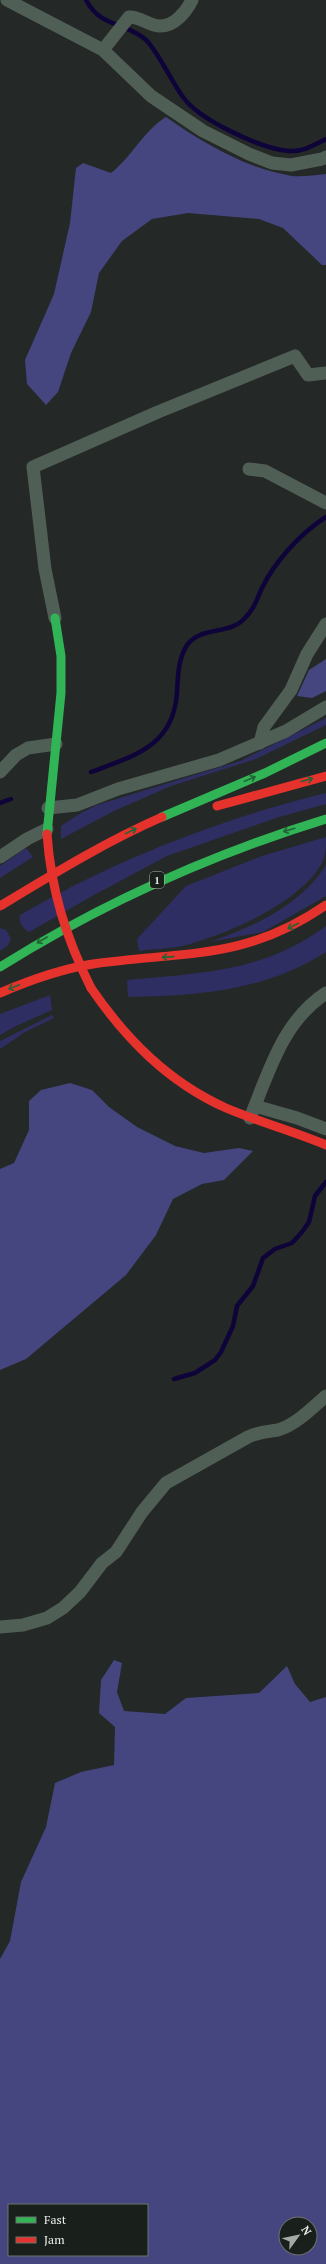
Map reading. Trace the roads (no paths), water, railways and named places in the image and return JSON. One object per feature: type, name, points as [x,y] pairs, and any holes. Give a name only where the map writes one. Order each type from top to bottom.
[{"type":"main road","points":[[56,618],[61,656],[61,693],[48,808],[48,858],[57,908],[65,934],[91,988],[123,1032],[158,1066],[199,1094],[253,1112],[326,1145]]},
{"type":"main road","points":[[0,906],[76,860],[130,831],[265,773],[326,743]]},
{"type":"main road","points":[[211,809],[271,790],[326,776]]},
{"type":"main road","name":"1","points":[[0,967],[80,918],[172,873],[228,851],[326,819]]},
{"type":"main road","points":[[0,906],[115,847],[174,822]]},
{"type":"main road","points":[[0,993],[38,977],[93,964],[185,956],[244,946],[291,927],[326,905]]},
{"type":"street","points":[[7,0],[103,50],[158,100],[203,131],[249,154],[272,163],[291,165],[322,160],[326,156]]},
{"type":"street","points":[[103,50],[129,17],[138,17],[159,26],[174,22],[187,10],[192,0]]},
{"type":"street","points":[[56,618],[45,569],[34,467],[158,412],[295,356],[308,375],[326,373]]},
{"type":"street","points":[[249,469],[265,471],[326,503]]},
{"type":"street","points":[[260,743],[264,727],[291,690],[307,654],[326,624]]},
{"type":"street","points":[[48,808],[77,805],[118,789],[219,760],[286,731],[326,707]]},
{"type":"street","points":[[0,772],[16,755],[28,748],[56,744]]},
{"type":"street","points":[[0,857],[27,838],[47,831]]},
{"type":"street","points":[[326,992],[304,1009],[286,1033],[253,1112],[297,1118],[326,1130]]},
{"type":"street","points":[[0,1627],[23,1625],[47,1618],[63,1608],[80,1592],[102,1563],[116,1552],[142,1512],[166,1483],[248,1437],[261,1431],[277,1430],[290,1425],[326,1396]]},
{"type":"waterway","points":[[86,0],[92,9],[105,20],[129,29],[145,39],[154,50],[183,97],[191,106],[216,124],[263,145],[289,151],[304,149],[326,139]]},
{"type":"waterway","points":[[91,772],[136,754],[160,737],[168,725],[174,710],[180,662],[187,645],[200,635],[231,627],[244,619],[253,608],[267,578],[281,558],[298,539],[326,517]]},
{"type":"waterway","points":[[0,803],[11,799]]},
{"type":"waterway","points":[[174,1379],[195,1373],[215,1360],[221,1352],[233,1326],[237,1306],[253,1286],[263,1258],[275,1249],[292,1243],[302,1232],[309,1222],[315,1196],[326,1182]]}]
